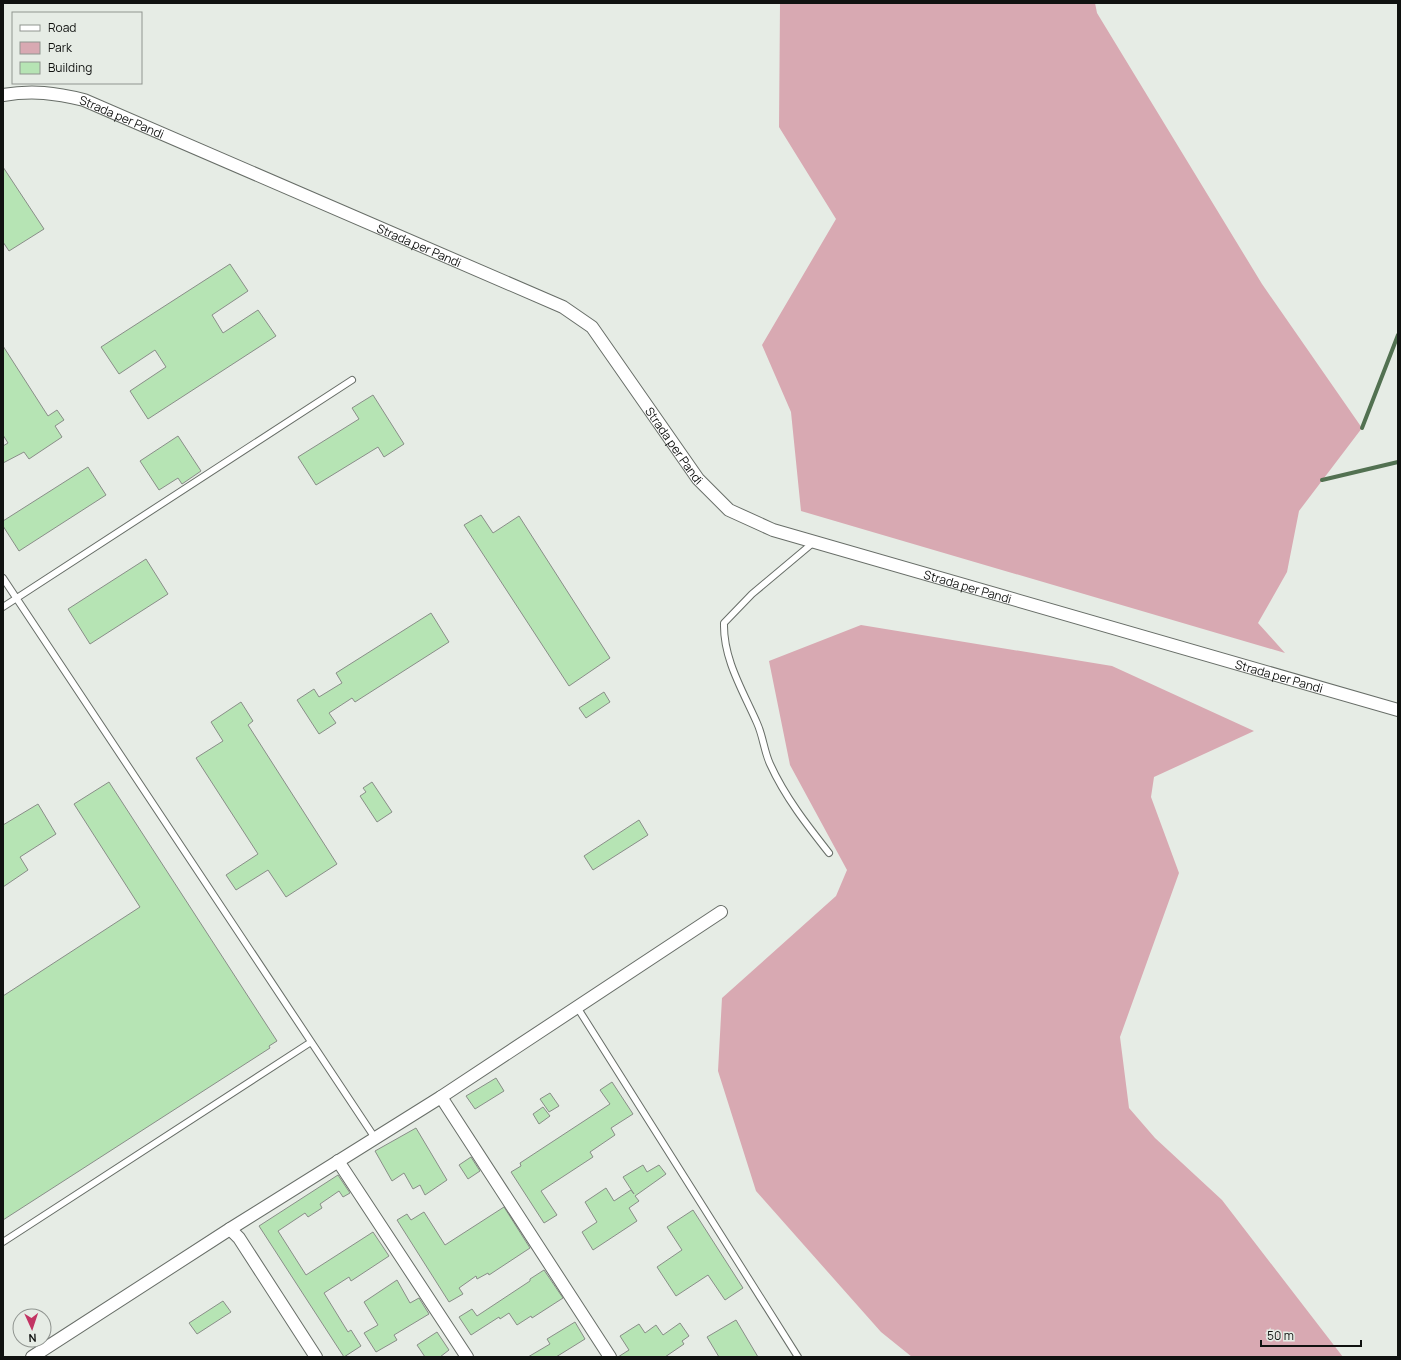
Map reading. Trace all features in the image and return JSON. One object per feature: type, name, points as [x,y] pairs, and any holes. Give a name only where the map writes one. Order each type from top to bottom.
[{"type":"street","name":"Strada per Pandi","points":[[3,95],[21,92],[52,92],[84,100],[563,307],[592,328],[698,479],[730,510],[773,530],[980,591],[1398,710]]},
{"type":"street","points":[[32,1357],[230,1229],[441,1097],[721,912]]},
{"type":"street","points":[[441,1097],[610,1357]]},
{"type":"street","points":[[338,1161],[467,1357]]},
{"type":"street","points":[[230,1229],[239,1238],[316,1357]]},
{"type":"lane","points":[[3,607],[352,380]]},
{"type":"lane","points":[[814,542],[752,594],[724,623],[723,640],[727,658],[760,728],[769,764],[793,808],[829,853]]},
{"type":"lane","points":[[3,578],[375,1138]]},
{"type":"lane","points":[[576,1007],[798,1357]]},
{"type":"lane","points":[[3,1242],[311,1042]]},
{"type":"green space","points":[[780,3],[1095,3],[1097,13],[1262,284],[1362,428],[1299,511],[1287,572],[1258,623],[1285,653],[801,511],[791,412],[762,345],[836,219],[779,127]]},
{"type":"green space","points":[[861,625],[1112,666],[1254,731],[1154,777],[1151,797],[1179,873],[1120,1037],[1129,1108],[1155,1138],[1222,1200],[1343,1357],[912,1357],[881,1332],[756,1191],[718,1071],[722,998],[836,896],[847,870],[790,765],[769,661]]},
{"type":"building","points":[[3,167],[44,229],[9,251],[3,242]]},
{"type":"building","points":[[230,264],[248,291],[212,315],[223,333],[258,310],[276,336],[148,419],[130,391],[166,367],[155,350],[119,374],[101,347]]},
{"type":"building","points":[[3,346],[48,416],[57,410],[64,420],[55,426],[62,437],[29,459],[24,452],[3,463],[3,446],[8,443],[3,435]]},
{"type":"building","points":[[373,395],[404,444],[384,457],[378,447],[316,485],[298,457],[359,419],[352,408]]},
{"type":"building","points":[[178,436],[201,471],[182,484],[178,478],[159,490],[140,461]]},
{"type":"building","points":[[88,467],[106,495],[19,551],[3,526],[3,521]]},
{"type":"building","points":[[481,515],[493,533],[519,516],[610,658],[569,686],[464,525]]},
{"type":"building","points":[[146,559],[168,594],[90,644],[68,609]]},
{"type":"building","points":[[431,613],[449,642],[355,702],[352,698],[329,713],[336,723],[319,734],[297,700],[314,689],[319,697],[342,683],[336,673]]},
{"type":"building","points":[[604,692],[610,702],[586,718],[579,708]]},
{"type":"building","points":[[241,702],[253,721],[248,725],[337,864],[286,897],[268,870],[236,890],[226,875],[258,854],[196,758],[223,741],[211,722]]},
{"type":"building","points":[[109,782],[277,1041],[269,1046],[270,1048],[3,1220],[3,996],[140,907],[74,804]]},
{"type":"building","points":[[372,782],[392,812],[377,822],[360,796],[366,792],[363,788]]},
{"type":"building","points":[[38,804],[56,834],[20,857],[28,870],[3,887],[3,825]]},
{"type":"building","points":[[639,820],[648,835],[593,870],[584,856]]},
{"type":"building","points":[[496,1078],[504,1091],[475,1109],[466,1096]]},
{"type":"building","points":[[612,1082],[633,1114],[611,1128],[615,1135],[590,1152],[593,1157],[541,1191],[557,1215],[544,1223],[511,1172],[521,1166],[520,1163],[610,1104],[600,1090]]},
{"type":"building","points":[[550,1093],[559,1106],[549,1112],[540,1099]]},
{"type":"building","points":[[543,1107],[550,1116],[539,1124],[533,1114]]},
{"type":"building","points":[[416,1128],[447,1180],[425,1195],[420,1185],[413,1189],[404,1173],[392,1181],[375,1151]]},
{"type":"building","points":[[471,1157],[480,1171],[468,1179],[459,1165]]},
{"type":"building","points":[[643,1165],[647,1172],[659,1165],[666,1174],[635,1196],[639,1201],[629,1208],[637,1221],[593,1250],[582,1232],[597,1222],[585,1202],[606,1188],[614,1201],[631,1190],[634,1194],[623,1177]]},
{"type":"building","points":[[338,1175],[350,1193],[343,1197],[339,1191],[320,1204],[322,1208],[308,1217],[305,1213],[278,1231],[306,1275],[373,1232],[389,1256],[351,1281],[349,1277],[324,1293],[348,1332],[351,1330],[361,1346],[344,1357],[259,1226]]},
{"type":"building","points":[[504,1207],[530,1248],[489,1275],[488,1273],[477,1279],[476,1276],[459,1288],[463,1294],[449,1302],[397,1220],[407,1214],[411,1220],[424,1212],[445,1245]]},
{"type":"building","points":[[693,1210],[743,1288],[725,1300],[708,1275],[676,1296],[657,1267],[682,1250],[667,1227]]},
{"type":"building","points":[[544,1270],[563,1298],[532,1318],[531,1316],[517,1325],[509,1313],[500,1319],[499,1317],[471,1335],[459,1317],[472,1309],[477,1316]]},
{"type":"building","points":[[397,1280],[410,1303],[419,1298],[429,1314],[394,1335],[397,1340],[376,1352],[364,1333],[378,1325],[364,1302]]},
{"type":"building","points":[[223,1301],[231,1312],[197,1334],[189,1323]]},
{"type":"building","points":[[736,1320],[758,1357],[719,1357],[707,1337]]},
{"type":"building","points":[[575,1322],[585,1339],[556,1357],[528,1357],[550,1344],[547,1339]]},
{"type":"building","points":[[680,1323],[689,1336],[682,1341],[684,1344],[665,1357],[618,1357],[629,1350],[620,1336],[639,1324],[645,1333],[656,1325],[663,1335]]},
{"type":"building","points":[[437,1332],[449,1350],[440,1357],[425,1357],[417,1345]]},
{"type":"waterway","points":[[1362,428],[1398,335]]},
{"type":"waterway","points":[[1322,480],[1398,462]]}]
